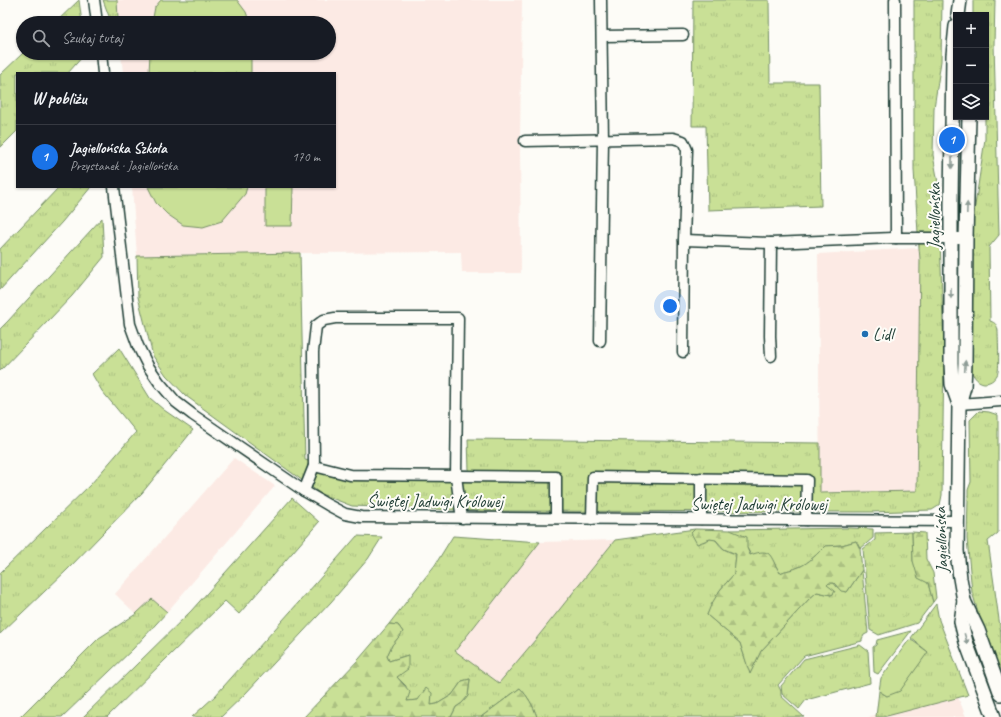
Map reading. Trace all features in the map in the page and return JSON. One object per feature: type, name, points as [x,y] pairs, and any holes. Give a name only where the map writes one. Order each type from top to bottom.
[{"type":"street","points":[[94,0],[96,16]]},
{"type":"street","points":[[600,341],[603,140],[601,0]]},
{"type":"street","points":[[895,0],[896,238]]},
{"type":"street","points":[[958,12],[960,0]]},
{"type":"street","points":[[960,0],[962,12]]},
{"type":"street","points":[[602,36],[683,35]]},
{"type":"street","name":"Jagiellońska","points":[[954,48],[951,238],[952,384],[959,404]]},
{"type":"street","points":[[101,60],[102,72]]},
{"type":"street","name":"Jagiellońska","points":[[969,120],[965,363],[964,387],[959,404],[957,551],[964,601],[978,630],[1001,694]]},
{"type":"street","points":[[526,141],[673,138],[683,140],[687,150],[684,240],[683,352]]},
{"type":"street","name":"Świętej Jadwigi Królowej","points":[[114,188],[130,324],[138,346],[148,366],[159,382],[176,402],[193,415],[304,491],[344,514],[360,517],[957,521]]},
{"type":"street","points":[[684,240],[771,242],[896,238],[966,238]]},
{"type":"street","points":[[771,242],[771,356]]},
{"type":"street","points":[[304,491],[314,466],[313,352],[316,326],[324,320],[335,318],[458,318],[456,476],[462,518]]},
{"type":"street","points":[[959,404],[1001,401]]},
{"type":"street","points":[[314,466],[350,475],[556,477],[556,518]]},
{"type":"street","points":[[592,519],[593,477],[807,480],[806,520]]},
{"type":"street","points":[[701,478],[701,520]]},
{"type":"street","name":"Jagiellońska","points":[[964,601],[961,622],[968,647],[994,717]]},
{"type":"shaded area","points":[[117,0],[522,0],[520,141],[521,273],[462,273],[461,252],[137,256],[132,188],[336,188],[336,72],[123,72],[122,60],[336,60],[336,16],[118,16]]},
{"type":"shaded area","points":[[919,248],[917,491],[820,493],[818,254]]},
{"type":"shaded area","points":[[234,458],[275,486],[167,612],[152,599],[136,614],[115,594]]},
{"type":"shaded area","points":[[615,540],[499,683],[454,651],[540,542]]},
{"type":"shaded area","points":[[956,692],[966,717],[868,717]]},
{"type":"green space","points":[[79,0],[81,16],[62,16]]},
{"type":"green space","points":[[103,0],[117,0],[118,16],[109,16]]},
{"type":"green space","points":[[161,0],[237,0],[247,16],[153,16],[155,7]]},
{"type":"green space","points":[[693,0],[769,0],[770,83],[819,83],[821,206],[708,210],[706,126],[692,126]]},
{"type":"green space","points":[[914,0],[942,0],[941,61],[934,108],[933,155],[938,183],[944,350],[942,495],[940,505],[932,510],[872,512],[481,511],[352,506],[321,494],[186,396],[166,375],[153,356],[138,297],[137,256],[300,253],[305,460],[351,471],[469,470],[468,439],[820,443],[820,493],[917,491],[920,259],[914,170]]},
{"type":"green space","points":[[973,0],[995,0],[994,44],[999,235],[989,247],[990,321],[995,323],[998,329],[999,361],[996,377],[990,382],[984,383],[977,380],[972,373],[972,226],[985,139],[985,120],[989,120],[989,12],[973,12]]},
{"type":"green space","points":[[16,60],[80,60],[69,72],[16,72],[16,132],[0,148],[0,75]]},
{"type":"green space","points":[[150,60],[251,60],[251,72],[149,72]]},
{"type":"green space","points":[[58,188],[90,188],[62,222],[0,290],[0,249]]},
{"type":"green space","points":[[148,188],[247,188],[245,194],[222,221],[203,227],[183,225],[167,214],[156,203]]},
{"type":"green space","points":[[265,188],[293,188],[292,226],[265,226]]},
{"type":"green space","points":[[102,218],[104,257],[72,296],[0,371],[0,329]]},
{"type":"green space","points":[[119,348],[150,398],[164,410],[193,430],[142,493],[67,570],[0,634],[0,573],[91,484],[136,432],[102,391],[92,374]]},
{"type":"green space","points":[[979,411],[998,415],[998,533],[988,541],[1001,634],[1001,678],[972,592],[967,539],[968,490],[971,482],[970,420]]},
{"type":"green space","points":[[292,498],[319,522],[239,614],[225,601],[107,717],[83,717],[191,611]]},
{"type":"green space","points":[[695,529],[691,533],[703,542],[714,539],[721,547],[736,554],[734,574],[720,590],[707,615],[740,643],[750,673],[761,651],[809,599],[817,592],[831,595],[833,594],[827,585],[829,583],[834,583],[837,587],[847,592],[862,570],[868,633],[864,635],[862,641],[804,656],[778,685],[781,691],[781,696],[804,717],[537,717],[530,701],[520,688],[481,717],[451,717],[456,707],[468,696],[470,679],[462,681],[452,695],[437,704],[431,705],[418,700],[407,701],[406,686],[397,677],[408,655],[389,661],[387,656],[392,645],[403,632],[398,625],[389,624],[435,565],[453,536],[540,542],[455,651],[499,683],[615,540]]},
{"type":"green space","points":[[695,529],[730,530],[747,537],[747,548],[750,555],[763,552],[767,553],[772,558],[780,573],[803,565],[813,558],[825,546],[842,545],[856,541],[860,549],[862,570],[847,592],[841,591],[834,583],[829,583],[827,585],[835,591],[833,594],[831,595],[817,592],[809,599],[761,651],[750,674],[740,643],[707,615],[720,590],[734,574],[736,554],[724,549],[716,540],[710,539],[697,544],[691,533]]},
{"type":"green space","points":[[873,529],[873,538],[860,549],[856,541],[842,545],[825,546],[813,558],[803,565],[780,573],[769,554],[751,555],[747,548],[730,530]]},
{"type":"green space","points":[[912,532],[913,561],[928,583],[933,602],[917,623],[879,635],[870,630],[863,549],[875,540],[875,533]]},
{"type":"green space","points":[[912,532],[925,533],[926,559],[933,573],[936,598],[933,602],[928,583],[918,578],[913,561]]},
{"type":"green space","points":[[357,536],[382,537],[368,559],[331,602],[245,694],[221,717],[192,717],[215,696]]},
{"type":"green space","points":[[152,599],[167,612],[133,649],[62,717],[20,717],[99,638],[136,614]]},
{"type":"green space","points":[[936,604],[939,620],[968,695],[883,717],[876,717],[879,691],[887,696],[928,652],[911,638]]},
{"type":"green space","points":[[389,624],[398,625],[403,632],[392,645],[387,656],[389,661],[408,655],[408,669],[397,677],[410,692],[407,701],[418,700],[426,688],[432,693],[431,705],[437,704],[452,695],[462,681],[470,679],[468,696],[456,707],[451,717],[304,717],[359,659]]},
{"type":"green space","points":[[911,631],[878,674],[874,672],[873,647],[876,645],[877,640]]},
{"type":"green space","points":[[909,640],[913,641],[928,652],[900,691],[887,696],[879,691],[881,678]]},
{"type":"green space","points":[[860,645],[868,651],[870,683],[806,700],[799,709],[782,694],[781,686],[804,659]]},
{"type":"green space","points":[[520,688],[530,701],[537,717],[481,717]]},
{"type":"place","name":"Jagiellońska Szkoła","points":[[952,140]]},
{"type":"place","name":"Lidl","points":[[865,334]]}]
